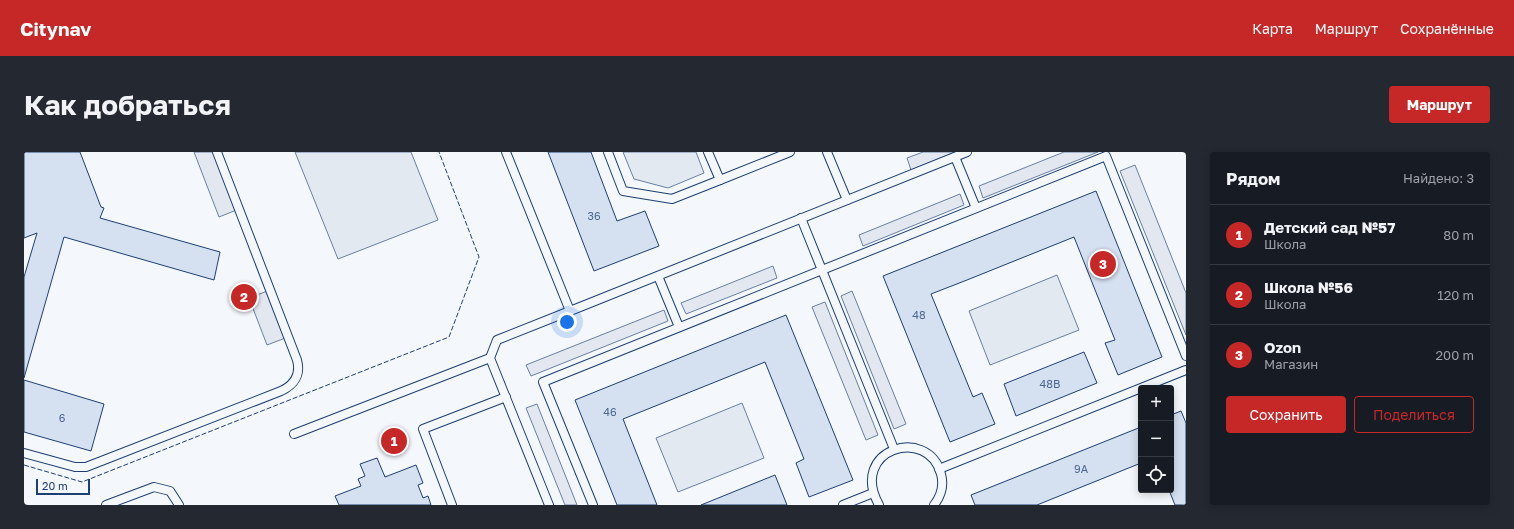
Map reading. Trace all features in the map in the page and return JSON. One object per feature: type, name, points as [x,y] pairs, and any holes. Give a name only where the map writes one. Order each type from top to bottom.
[{"type":"lane","points":[[24,453],[75,467],[86,467],[286,389],[296,380],[298,373],[297,360],[216,152]]},
{"type":"lane","points":[[506,152],[570,312]]},
{"type":"lane","points":[[608,152],[623,190],[672,200],[790,152]]},
{"type":"lane","points":[[708,152],[720,180]]},
{"type":"lane","points":[[827,152],[846,200]]},
{"type":"lane","points":[[549,505],[490,358],[497,340],[967,152]]},
{"type":"lane","points":[[592,505],[543,382],[1106,156],[1186,356]]},
{"type":"lane","points":[[955,157],[976,208]]},
{"type":"lane","points":[[801,218],[894,450]]},
{"type":"lane","points":[[658,276],[679,327]]},
{"type":"lane","points":[[294,434],[490,358]]},
{"type":"lane","points":[[939,469],[1186,370]]},
{"type":"lane","points":[[452,505],[423,429],[506,397]]},
{"type":"lane","points":[[879,505],[873,493],[871,484],[872,473],[877,463],[884,455],[904,447],[915,448],[925,452],[933,459],[939,469],[942,478],[942,490],[934,505]]},
{"type":"lane","points":[[106,505],[154,487],[170,491],[179,505]]},
{"type":"lane","points":[[843,505],[873,493]]},
{"type":"shaded area","points":[[194,152],[217,152],[239,209],[219,217]]},
{"type":"shaded area","points":[[295,152],[411,152],[438,220],[338,259]]},
{"type":"shaded area","points":[[623,152],[696,152],[704,173],[668,188],[634,179]]},
{"type":"shaded area","points":[[923,152],[955,152],[911,170],[907,158]]},
{"type":"shaded area","points":[[1064,152],[1098,152],[983,198],[979,186]]},
{"type":"shaded area","points":[[1135,165],[1186,293],[1186,335],[1120,171]]},
{"type":"shaded area","points":[[960,194],[964,205],[863,246],[859,235]]},
{"type":"shaded area","points":[[773,266],[777,278],[686,314],[681,303]]},
{"type":"shaded area","points":[[1057,275],[1079,330],[990,365],[969,311]]},
{"type":"shaded area","points":[[270,290],[288,337],[267,345],[249,298]]},
{"type":"shaded area","points":[[852,291],[906,424],[894,429],[841,296]]},
{"type":"shaded area","points":[[825,302],[878,435],[866,440],[812,307]]},
{"type":"shaded area","points":[[664,310],[668,321],[531,376],[526,365]]},
{"type":"shaded area","points":[[742,403],[764,458],[678,492],[656,438]]},
{"type":"shaded area","points":[[537,404],[577,505],[565,505],[526,408]]},
{"type":"building","points":[[24,152],[80,152],[101,207],[104,208],[100,218],[220,252],[214,280],[64,237],[24,378],[24,277],[37,233],[24,238]]},
{"type":"building","points":[[548,152],[591,152],[617,221],[645,211],[659,246],[594,271]]},
{"type":"building","points":[[1096,191],[1162,357],[1118,375],[1105,343],[1115,340],[1074,237],[931,294],[973,397],[982,393],[995,424],[950,442],[883,276]]},
{"type":"building","points":[[786,315],[853,480],[809,497],[796,463],[804,459],[765,362],[623,419],[657,505],[617,505],[575,400]]},
{"type":"building","points":[[1084,352],[1097,383],[1016,416],[1004,384]]},
{"type":"building","points":[[24,380],[104,404],[91,451],[24,432]]},
{"type":"building","points":[[1181,411],[1186,423],[1186,505],[1175,505],[1170,493],[1174,493],[1174,414]]},
{"type":"building","points":[[1138,428],[1138,464],[1037,505],[975,505],[971,495]]},
{"type":"building","points":[[377,458],[385,477],[416,465],[423,483],[418,485],[423,498],[428,496],[431,505],[339,505],[335,496],[361,486],[358,479],[365,476],[360,464]]},
{"type":"building","points":[[775,475],[787,505],[701,505]]},
{"type":"fence","points":[[24,465],[82,482],[449,337],[479,257],[439,152]]},
{"type":"place","name":"Ozon","points":[[1103,264]]},
{"type":"place","name":"Школа №56","points":[[244,297]]},
{"type":"place","name":"Детский сад №57","points":[[394,441]]}]
